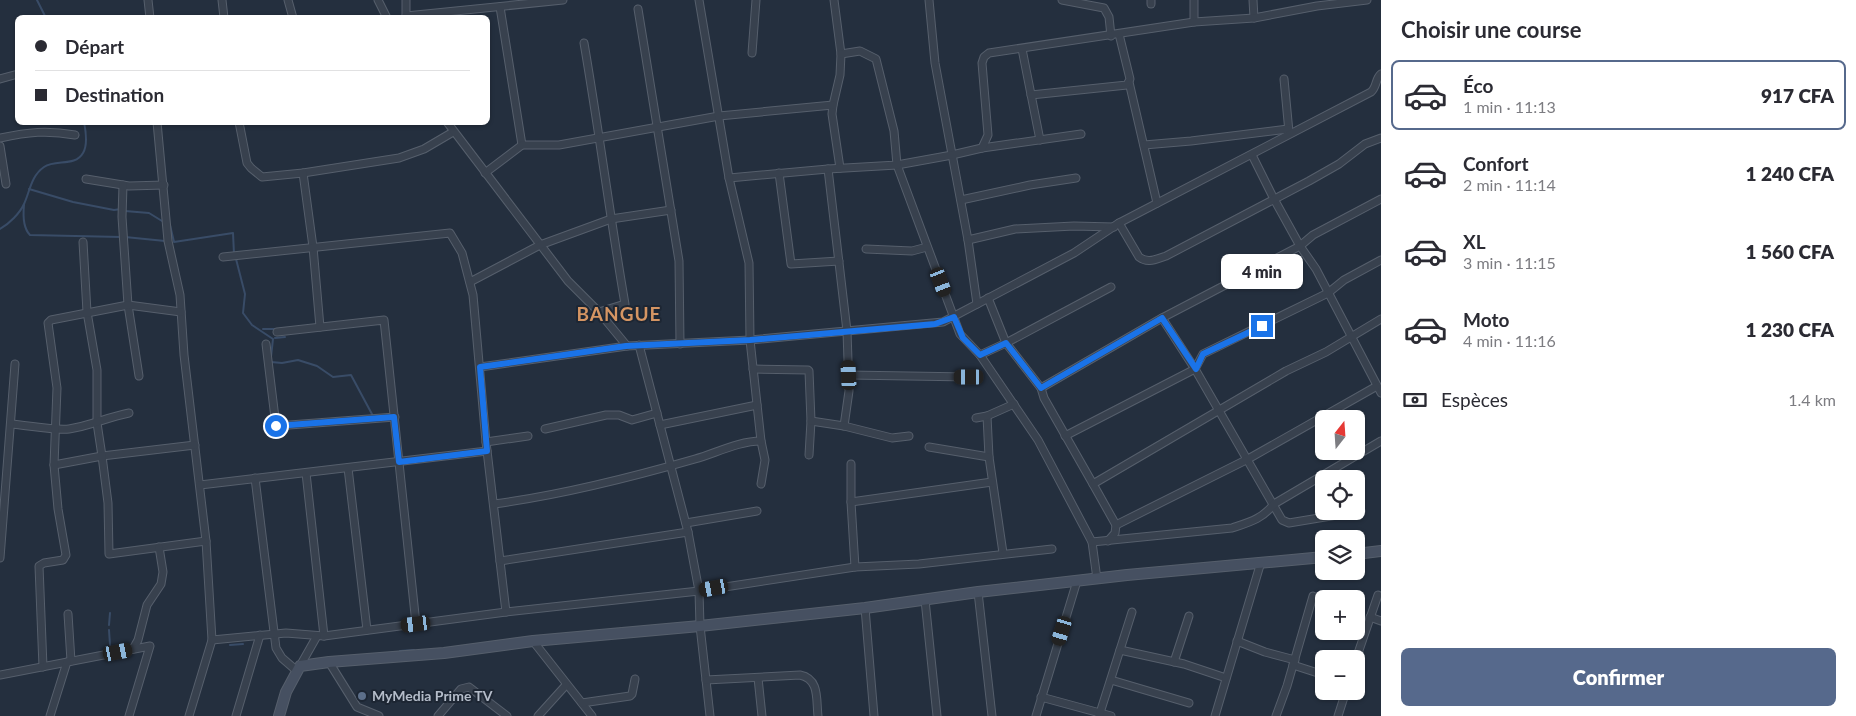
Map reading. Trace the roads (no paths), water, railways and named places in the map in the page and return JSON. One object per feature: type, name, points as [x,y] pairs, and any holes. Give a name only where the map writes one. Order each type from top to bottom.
[{"type":"main road","points":[[1365,553],[1381,551]]},
{"type":"main road","points":[[278,716],[286,692],[298,668],[329,662],[444,653],[533,640],[700,626],[864,608],[978,592],[1315,557]]},
{"type":"street","points":[[148,0],[150,15]]},
{"type":"street","points":[[222,0],[224,15]]},
{"type":"street","points":[[288,0],[292,15]]},
{"type":"street","points":[[378,0],[386,15]]},
{"type":"street","points":[[406,0],[406,15]]},
{"type":"street","points":[[421,15],[496,5],[563,0]]},
{"type":"street","points":[[699,0],[729,178],[749,263],[750,340],[761,441],[765,456],[761,484]]},
{"type":"street","points":[[752,53],[756,0]]},
{"type":"street","points":[[834,0],[841,54],[840,75],[832,114],[840,168]]},
{"type":"street","points":[[929,0],[935,63],[968,240],[977,304]]},
{"type":"street","points":[[1062,0],[1104,8],[1109,17],[1111,36]]},
{"type":"street","points":[[1194,0],[1194,22]]},
{"type":"street","points":[[1253,0],[1254,18]]},
{"type":"street","points":[[982,148],[988,135],[982,63],[984,57],[989,53],[1194,22],[1254,18],[1317,6],[1367,0]]},
{"type":"street","points":[[496,5],[522,146]]},
{"type":"street","points":[[638,9],[679,261],[680,344]]},
{"type":"street","points":[[1119,34],[1157,203]]},
{"type":"street","points":[[584,43],[601,138],[611,219],[625,304],[600,312]]},
{"type":"street","points":[[1022,49],[1040,140]]},
{"type":"street","points":[[841,54],[860,52],[876,59],[892,124],[897,165],[954,317],[963,338],[980,355],[1038,440],[1092,542],[1098,579]]},
{"type":"street","points":[[480,367],[626,346],[750,340],[935,324],[954,317],[1074,253],[1116,225],[1252,155],[1289,132],[1371,92],[1381,74]]},
{"type":"street","points":[[0,79],[15,75]]},
{"type":"street","points":[[1284,79],[1289,132]]},
{"type":"street","points":[[1031,95],[1127,85],[1129,82]]},
{"type":"street","points":[[485,173],[522,146],[559,145],[719,116],[833,105]]},
{"type":"street","points":[[157,125],[168,241],[178,281],[184,355],[206,541],[212,640],[189,716]]},
{"type":"street","points":[[241,125],[247,163],[262,177],[303,173],[399,158],[424,149],[453,132]]},
{"type":"street","points":[[449,125],[568,281],[600,312],[626,346]]},
{"type":"street","points":[[0,138],[38,131],[54,131],[75,135]]},
{"type":"street","points":[[1144,145],[1289,132]]},
{"type":"street","points":[[729,178],[897,165],[982,148],[1081,134]]},
{"type":"street","points":[[1116,225],[1139,257],[1149,261],[1166,256],[1339,164],[1365,144],[1381,138]]},
{"type":"street","points":[[0,146],[6,184]]},
{"type":"street","points":[[1252,155],[1300,246],[1316,269],[1352,335],[1381,393]]},
{"type":"street","points":[[828,169],[847,332],[849,375],[844,426]]},
{"type":"street","points":[[303,173],[313,247],[320,327]]},
{"type":"street","points":[[779,173],[791,264],[839,261]]},
{"type":"street","points":[[961,200],[1030,185],[1076,178]]},
{"type":"street","points":[[86,179],[123,185],[164,185]]},
{"type":"street","points":[[123,185],[122,217],[128,305],[139,376]]},
{"type":"street","points":[[1041,388],[1162,318],[1300,246],[1313,235],[1381,199]]},
{"type":"street","points":[[470,282],[540,245],[611,219],[671,210]]},
{"type":"street","points":[[968,240],[1015,229],[1116,225]]},
{"type":"street","points":[[223,257],[450,233],[462,253],[475,307],[486,442],[506,612]]},
{"type":"street","points":[[83,242],[87,312],[97,370],[97,423],[108,503],[109,554],[206,541]]},
{"type":"street","points":[[866,250],[912,251],[927,247]]},
{"type":"street","points":[[1065,436],[1196,369],[1203,354],[1328,293],[1344,280],[1381,260]]},
{"type":"street","points":[[980,355],[1111,287]]},
{"type":"street","points":[[988,298],[1006,343],[1041,388],[1044,398],[1116,525],[1115,532],[1108,541]]},
{"type":"street","points":[[43,667],[38,566],[44,563],[63,560],[66,555],[58,509],[54,465],[56,382],[48,323],[51,320],[128,305],[181,312]]},
{"type":"street","points":[[1162,318],[1196,369],[1282,520],[1289,523],[1315,518]]},
{"type":"street","points":[[1093,484],[1286,371],[1326,352],[1381,319]]},
{"type":"street","points":[[277,332],[384,320],[416,624]]},
{"type":"street","points":[[266,344],[276,426],[394,417]]},
{"type":"street","points":[[639,345],[688,532],[699,591],[700,626],[710,716]]},
{"type":"street","points":[[0,556],[15,364]]},
{"type":"street","points":[[753,369],[810,371],[812,421],[809,456]]},
{"type":"street","points":[[849,375],[969,377]]},
{"type":"street","points":[[1116,525],[1248,459],[1377,386]]},
{"type":"street","points":[[976,418],[987,416],[1014,404]]},
{"type":"street","points":[[660,425],[757,405]]},
{"type":"street","points":[[11,424],[69,429],[129,413]]},
{"type":"street","points":[[545,429],[606,415],[619,415],[632,420],[657,414]]},
{"type":"street","points":[[987,416],[988,457],[1003,553]]},
{"type":"street","points":[[812,421],[844,426],[892,438],[909,436]]},
{"type":"street","points":[[486,442],[528,436]]},
{"type":"street","points":[[494,504],[582,489],[671,466],[750,442],[761,441]]},
{"type":"street","points":[[1092,542],[1232,528],[1265,515],[1274,504],[1381,441]]},
{"type":"street","points":[[54,465],[102,456],[195,445]]},
{"type":"street","points":[[929,447],[988,457]]},
{"type":"street","points":[[200,485],[487,451]]},
{"type":"street","points":[[851,464],[855,567]]},
{"type":"street","points":[[348,468],[367,630]]},
{"type":"street","points":[[255,478],[276,648],[282,658],[298,668],[321,636],[306,472]]},
{"type":"street","points":[[851,502],[992,482]]},
{"type":"street","points":[[686,523],[757,511]]},
{"type":"street","points":[[500,561],[688,532]]},
{"type":"street","points":[[133,649],[138,640],[148,605],[161,584],[163,572],[159,547]]},
{"type":"street","points":[[212,640],[286,633],[321,636],[506,612],[699,591],[855,567],[919,564],[1052,548]]},
{"type":"street","points":[[1214,716],[1261,562]]},
{"type":"street","points":[[1036,716],[1077,581]]},
{"type":"street","points":[[978,592],[992,716]]},
{"type":"street","points":[[1359,650],[1378,595]]},
{"type":"street","points":[[1276,716],[1313,596]]},
{"type":"street","points":[[925,600],[936,716]]},
{"type":"street","points":[[864,608],[874,716]]},
{"type":"street","points":[[1099,714],[1132,612]]},
{"type":"street","points":[[50,716],[69,662],[68,614]]},
{"type":"street","points":[[1174,662],[1189,616]]},
{"type":"street","points":[[1370,617],[1381,621]]},
{"type":"street","points":[[236,716],[260,635]]},
{"type":"street","points":[[533,640],[566,685],[592,716]]},
{"type":"street","points":[[1237,641],[1315,671]]},
{"type":"street","points":[[0,675],[150,646],[129,716]]},
{"type":"street","points":[[1120,650],[1174,662],[1226,678]]},
{"type":"street","points":[[329,662],[353,703],[362,710],[379,716]]},
{"type":"street","points":[[706,680],[800,675],[807,677],[812,680],[815,687],[818,716]]},
{"type":"street","points":[[758,678],[762,716]]},
{"type":"street","points":[[582,703],[630,696],[636,679]]},
{"type":"street","points":[[1111,680],[1189,704]]},
{"type":"street","points":[[538,716],[566,685]]},
{"type":"street","points":[[438,716],[461,689],[466,686],[507,716]]},
{"type":"street","points":[[1041,697],[1112,716]]},
{"type":"street","points":[[1338,716],[1343,700]]},
{"type":"waterway","points":[[37,0],[44,15]]},
{"type":"waterway","points":[[0,229],[20,211],[36,175],[44,167],[54,163],[75,160],[80,157],[85,150],[84,125]]},
{"type":"waterway","points":[[29,189],[73,202],[114,210],[121,209]]},
{"type":"waterway","points":[[24,205],[25,225],[30,235],[121,237]]},
{"type":"waterway","points":[[125,211],[149,213],[162,221]]},
{"type":"waterway","points":[[170,225],[174,242],[233,233],[234,254]]},
{"type":"waterway","points":[[125,237],[165,241]]},
{"type":"waterway","points":[[236,259],[245,294],[243,313],[252,325],[273,339],[271,357]]},
{"type":"waterway","points":[[263,329],[276,329]]},
{"type":"waterway","points":[[275,338],[285,337]]},
{"type":"waterway","points":[[271,362],[282,363],[298,360],[317,366],[333,377],[351,375],[373,416]]},
{"type":"waterway","points":[[109,625],[110,613]]},
{"type":"waterway","points":[[109,630],[110,645]]},
{"type":"waterway","points":[[230,645],[243,644]]},
{"type":"waterway","points":[[400,651],[414,650]]},
{"type":"place","name":"MyMedia Prime TV","points":[[362,696]]},
{"type":"district","name":"BANGUE","points":[[619,314]]}]
